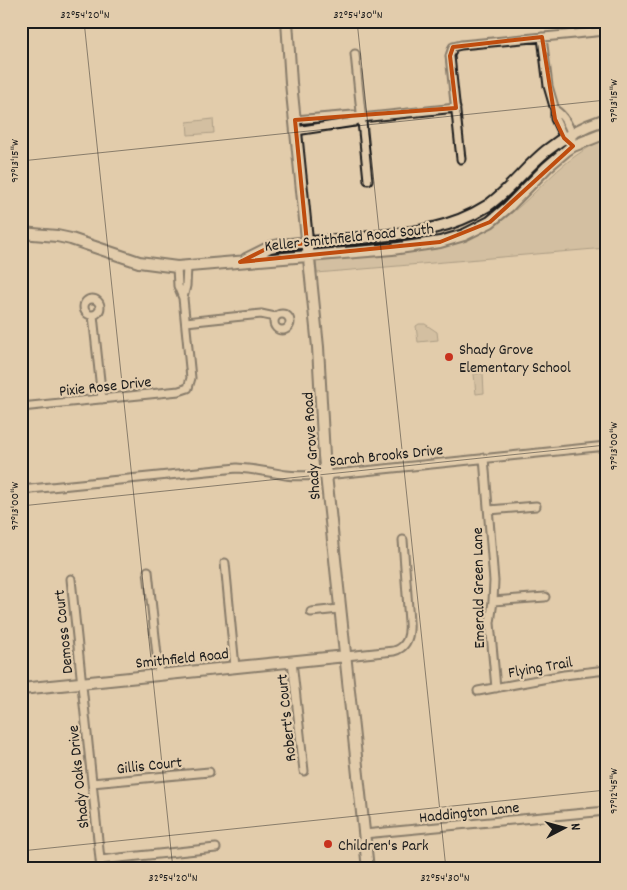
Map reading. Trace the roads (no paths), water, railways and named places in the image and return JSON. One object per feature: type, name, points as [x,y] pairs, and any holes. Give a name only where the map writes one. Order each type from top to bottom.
[{"type":"main road","name":"Shady Grove Road","points":[[287,21],[318,347],[326,475],[368,869]]},
{"type":"main road","name":"Keller Smithfield Road South","points":[[240,262],[270,247],[410,233],[433,229],[461,220],[499,197],[545,152],[568,136],[592,123],[606,119]]},
{"type":"main road","name":"Keller Smithfield Road South","points":[[21,233],[57,236],[140,262],[182,267],[392,249],[440,242],[464,235],[490,222],[508,207],[547,167],[573,146],[606,133]]},
{"type":"main road","name":"Smithfield Road","points":[[21,689],[346,656]]},
{"type":"street","points":[[461,159],[450,56],[453,48],[461,45],[606,31]]},
{"type":"street","points":[[542,37],[548,86],[555,110],[561,114],[573,146]]},
{"type":"street","points":[[355,54],[368,180]]},
{"type":"street","points":[[296,126],[353,115],[361,118],[456,108]]},
{"type":"street","points":[[182,267],[186,286],[183,298],[186,322],[261,314],[275,317]]},
{"type":"street","points":[[93,315],[102,399]]},
{"type":"street","name":"Pixie Rose Drive","points":[[21,407],[185,390],[190,386],[191,378],[186,322]]},
{"type":"street","name":"Sarah Brooks Drive","points":[[21,490],[237,468],[255,469],[286,475],[326,475],[606,446]]},
{"type":"street","name":"Emerald Green Lane","points":[[484,458],[494,581],[490,633],[496,688]]},
{"type":"street","points":[[489,510],[536,506]]},
{"type":"street","points":[[346,656],[394,651],[408,640],[410,632],[403,540]]},
{"type":"street","points":[[225,563],[235,667]]},
{"type":"street","points":[[148,571],[159,674]]},
{"type":"street","name":"Demoss Court","points":[[71,578],[81,682]]},
{"type":"street","points":[[493,601],[545,598]]},
{"type":"street","points":[[311,612],[339,609]]},
{"type":"street","name":"Robert's Court","points":[[292,661],[304,771]]},
{"type":"street","name":"Flying Trail","points":[[478,691],[564,675],[606,670]]},
{"type":"street","name":"Shady Oaks Drive","points":[[81,682],[101,869]]},
{"type":"street","name":"Gillis Court","points":[[92,783],[208,772]]},
{"type":"street","name":"Haddington Lane","points":[[364,834],[606,811]]},
{"type":"street","points":[[100,860],[216,848]]},
{"type":"place","name":"Shady Grove Elementary School","points":[[449,357]]},
{"type":"place","name":"Children's Park","points":[[328,844]]}]
